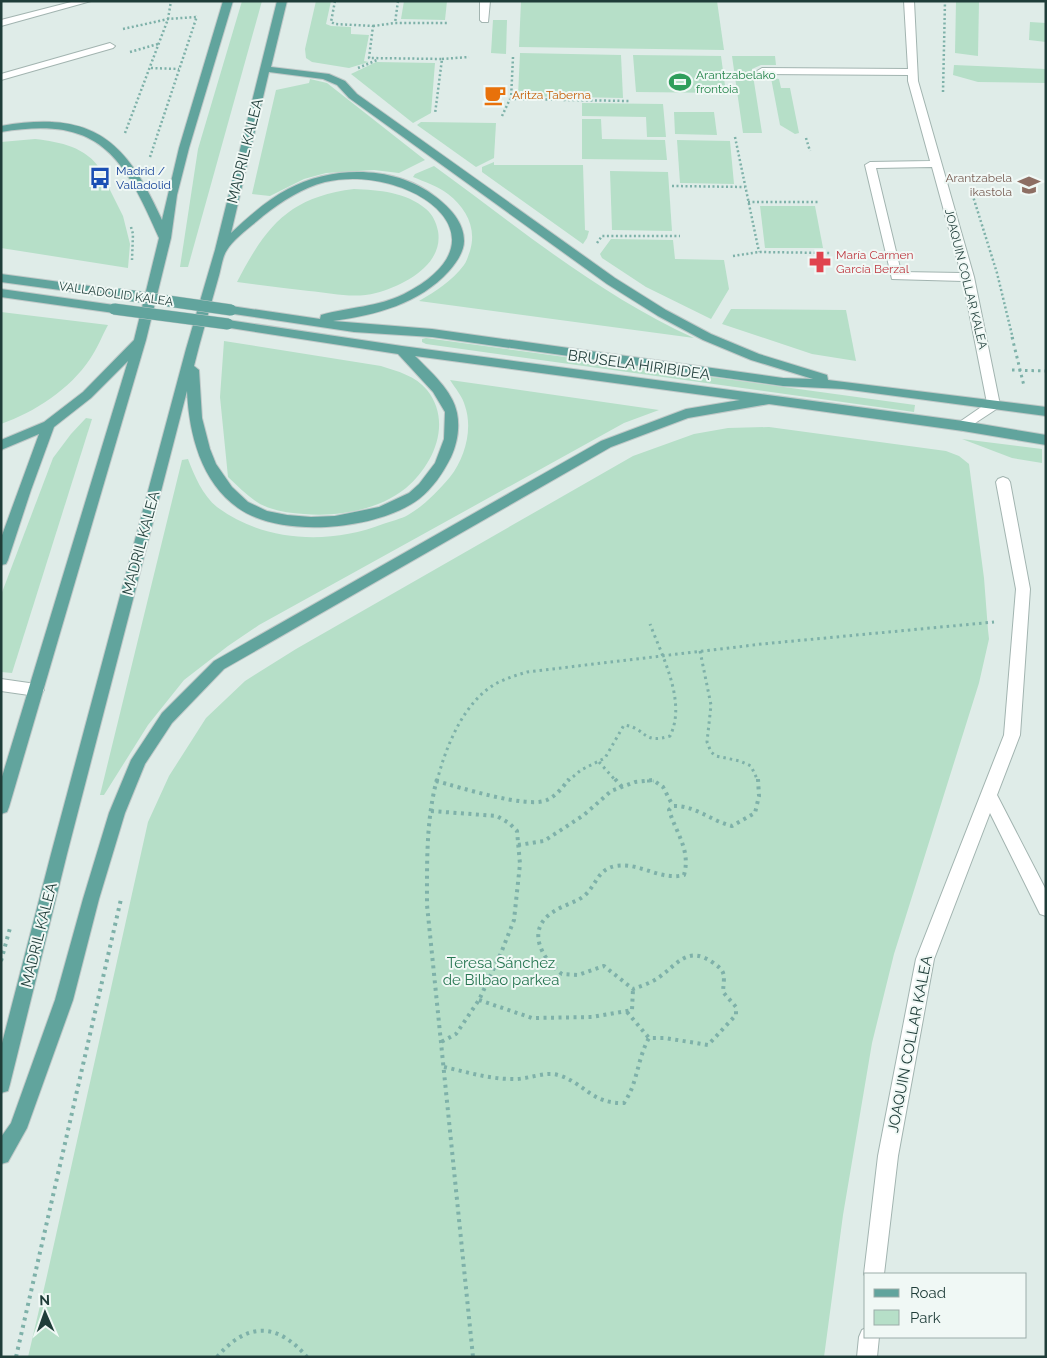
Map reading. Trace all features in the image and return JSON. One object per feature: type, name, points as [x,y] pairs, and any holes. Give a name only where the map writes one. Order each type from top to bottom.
[{"type":"main road","points":[[1,807],[140,340],[165,238],[172,195],[192,116],[228,1]]},
{"type":"main road","name":"MADRIL KALEA","points":[[1,1084],[61,845],[192,349],[221,250],[282,1]]},
{"type":"main road","points":[[266,69],[325,76],[341,83],[354,96],[611,281],[662,313],[707,337],[755,357],[843,385]]},
{"type":"main road","points":[[1,129],[14,126],[44,126],[73,129],[88,133],[109,145],[125,164],[141,189],[165,238]]},
{"type":"main road","points":[[221,250],[262,212],[293,191],[322,180],[346,176],[374,176],[419,189],[442,207],[454,222],[458,239],[453,258],[438,278],[421,291],[395,302],[361,312],[309,320]]},
{"type":"main road","name":"VALLADOLID KALEA","points":[[1,278],[231,310]]},
{"type":"main road","name":"VALLADOLID KALEA","points":[[1,293],[228,324]]},
{"type":"main road","name":"BRUSELA HIRIBIDEA","points":[[231,310],[354,328],[432,333],[783,382],[843,385],[1046,412]]},
{"type":"main road","name":"BRUSELA HIRIBIDEA","points":[[228,324],[402,350],[773,399],[963,426],[1046,440]]},
{"type":"main road","points":[[1,445],[49,425],[87,395],[140,340]]},
{"type":"main road","points":[[192,349],[193,408],[196,425],[206,459],[227,492],[254,513],[284,521],[318,523],[352,519],[403,503],[426,485],[445,461],[452,437],[451,411],[434,384],[402,350]]},
{"type":"main road","points":[[1,1155],[18,1128],[64,1000],[91,898],[114,822],[139,760],[167,718],[219,666],[606,444],[686,414],[773,399]]},
{"type":"main road","points":[[1,560],[24,490],[49,425]]},
{"type":"street","points":[[1,23],[87,1]]},
{"type":"street","points":[[485,1],[485,20]]},
{"type":"street","name":"JOAQUIN COLLAR KALEA","points":[[909,1],[915,93],[968,277],[994,405]]},
{"type":"street","points":[[1,77],[110,46]]},
{"type":"street","points":[[762,71],[913,72]]},
{"type":"street","points":[[936,164],[870,165],[896,276],[968,277]]},
{"type":"street","points":[[963,426],[994,405]]},
{"type":"street","name":"JOAQUIN COLLAR KALEA","points":[[874,1273],[888,1156],[925,959],[1012,734],[1023,589],[1003,482]]},
{"type":"street","points":[[1,685],[36,690]]},
{"type":"street","points":[[988,794],[1046,908]]},
{"type":"street","points":[[867,1357],[868,1338]]},
{"type":"path","points":[[125,135],[151,68],[168,18],[171,1]]},
{"type":"path","points":[[335,1],[331,22],[335,24],[373,26],[395,23],[447,23]]},
{"type":"path","points":[[395,23],[398,1]]},
{"type":"path","points":[[943,92],[946,1]]},
{"type":"path","points":[[148,162],[199,9]]},
{"type":"path","points":[[373,26],[369,58],[442,60],[469,56]]},
{"type":"path","points":[[502,116],[511,97],[513,57]]},
{"type":"path","points":[[354,70],[380,59]]},
{"type":"path","points":[[435,114],[442,60]]},
{"type":"path","points":[[151,68],[179,69]]},
{"type":"path","points":[[511,97],[511,99],[629,101]]},
{"type":"path","points":[[735,137],[759,252]]},
{"type":"path","points":[[806,138],[810,151]]},
{"type":"path","points":[[672,186],[745,187]]},
{"type":"path","points":[[748,202],[820,202]]},
{"type":"path","points":[[594,248],[602,236],[680,236]]},
{"type":"path","points":[[733,256],[759,252],[830,253]]},
{"type":"path","points":[[473,1357],[427,905],[426,850],[436,781],[448,745],[465,712],[493,685],[527,672],[700,651],[995,622]]},
{"type":"path","points":[[436,781],[515,800],[544,802],[554,795],[578,771],[599,762],[608,755],[618,731],[624,725],[630,725],[652,739],[665,739],[673,733],[678,718],[676,700],[650,624]]},
{"type":"path","points":[[633,989],[623,982],[612,970],[604,966],[572,976],[563,975],[548,963],[540,952],[538,939],[540,926],[547,916],[582,898],[588,892],[596,876],[607,869],[619,866],[640,867],[669,878],[684,875],[688,856],[671,819],[669,810],[673,806],[681,804],[690,806],[714,821],[732,826],[751,817],[757,810],[760,786],[753,767],[747,762],[718,758],[712,754],[708,746],[707,736],[711,712],[700,651]]},
{"type":"path","points":[[599,762],[622,787]]},
{"type":"path","points":[[518,845],[544,841],[584,815],[611,791],[635,782],[653,780],[663,787],[673,806]]},
{"type":"path","points":[[431,811],[498,816],[509,822],[516,831],[520,864],[514,920],[479,1000],[456,1034],[441,1042]]},
{"type":"path","points":[[16,1357],[122,893]]},
{"type":"path","points":[[626,1011],[649,1038],[665,1038],[708,1045],[736,1015],[736,1007],[723,992],[724,974],[722,969],[706,958],[690,955],[682,958],[657,979],[633,989]]},
{"type":"path","points":[[479,1000],[532,1018],[592,1017],[632,1010],[633,989]]},
{"type":"path","points":[[444,1067],[493,1079],[526,1079],[545,1074],[558,1074],[571,1080],[600,1101],[613,1105],[624,1104],[631,1095],[642,1048],[649,1038]]},
{"type":"path","points":[[217,1357],[239,1335],[256,1330],[276,1331],[294,1341],[307,1357]]},
{"type":"green space","points":[[242,1],[262,1],[188,267],[180,267],[198,149]]},
{"type":"green space","points":[[316,1],[331,1],[326,24],[351,27],[351,34],[369,35],[364,61],[369,62],[349,68],[312,62],[306,58],[305,49]]},
{"type":"green space","points":[[404,1],[447,1],[445,20],[401,19]]},
{"type":"green space","points":[[521,1],[717,1],[724,50],[519,47]]},
{"type":"green space","points":[[956,1],[979,1],[978,56],[955,53]]},
{"type":"green space","points":[[493,20],[507,20],[506,54],[491,53]]},
{"type":"green space","points":[[1030,22],[1046,23],[1046,42],[1029,40]]},
{"type":"green space","points":[[520,53],[621,55],[623,98],[518,96]]},
{"type":"green space","points":[[633,55],[721,56],[726,93],[636,92]]},
{"type":"green space","points":[[732,56],[775,56],[776,65],[761,65],[752,69],[762,133],[743,133]]},
{"type":"green space","points":[[376,62],[435,63],[431,113],[413,123],[351,74]]},
{"type":"green space","points":[[954,65],[1046,69],[1046,83],[978,82],[953,75]]},
{"type":"green space","points":[[771,78],[779,79],[781,88],[790,88],[799,133],[795,134],[780,125]]},
{"type":"green space","points":[[310,79],[327,83],[425,160],[399,173],[374,170],[326,173],[304,179],[270,196],[252,194],[276,90],[309,83]]},
{"type":"green space","points":[[582,103],[663,104],[666,137],[647,137],[646,117],[582,116]]},
{"type":"green space","points":[[674,112],[714,112],[717,135],[675,134]]},
{"type":"green space","points":[[582,119],[601,119],[602,139],[665,140],[667,160],[582,159]]},
{"type":"green space","points":[[421,122],[496,123],[494,158],[476,167],[417,125]]},
{"type":"green space","points":[[35,139],[72,147],[88,156],[101,170],[90,174],[95,185],[106,182],[123,216],[130,244],[128,268],[1,248],[1,142]]},
{"type":"green space","points":[[677,140],[730,141],[734,184],[680,183]]},
{"type":"green space","points":[[494,162],[494,165],[583,165],[585,230],[589,231],[583,244],[482,172],[482,167]]},
{"type":"green space","points":[[434,166],[592,281],[659,321],[694,338],[419,301],[443,285],[459,271],[467,260],[472,243],[471,227],[465,212],[460,206],[440,189],[413,177],[415,174]]},
{"type":"green space","points":[[610,171],[668,172],[672,231],[612,230]]},
{"type":"green space","points":[[354,189],[382,191],[401,195],[418,203],[431,214],[438,231],[438,243],[435,254],[419,272],[387,290],[359,296],[237,282],[258,245],[282,218],[296,207],[312,199]]},
{"type":"green space","points":[[760,206],[815,206],[823,248],[765,248]]},
{"type":"green space","points":[[611,239],[673,240],[675,259],[724,260],[729,289],[711,319],[646,287],[602,258],[600,254]]},
{"type":"green space","points":[[731,309],[846,310],[856,361],[812,354],[722,324]]},
{"type":"green space","points":[[1,312],[108,325],[93,355],[82,370],[62,390],[39,406],[1,424]]},
{"type":"green space","points":[[426,338],[915,405],[914,412],[426,344],[422,342],[422,339]]},
{"type":"green space","points":[[224,341],[381,366],[417,381],[423,385],[435,403],[438,416],[439,429],[436,443],[424,468],[416,479],[395,496],[371,507],[358,510],[317,515],[282,511],[260,504],[247,495],[228,477],[220,397]]},
{"type":"green space","points":[[450,380],[659,410],[624,423],[259,625],[228,646],[184,680],[148,725],[104,795],[100,795],[182,460],[188,459],[207,497],[217,507],[235,519],[255,527],[276,533],[319,537],[362,531],[402,518],[414,511],[425,503],[450,477],[460,461],[468,434],[467,415],[461,396]]},
{"type":"green space","points":[[86,418],[92,419],[12,673],[1,672],[1,595],[53,458]]},
{"type":"green space","name":"Teresa Sánchez de Bilbao parkea","points":[[769,427],[946,451],[959,456],[969,464],[984,578],[989,639],[979,683],[894,954],[872,1043],[843,1215],[824,1357],[28,1357],[148,822],[169,776],[206,718],[245,681],[296,649],[633,456],[694,434],[728,428]]},
{"type":"green space","points":[[962,439],[1042,449],[1042,463],[1012,458]]},
{"type":"place","name":"Arantzabelako frontoia","points":[[680,82]]},
{"type":"place","name":"Aritza Taberna","points":[[495,95]]},
{"type":"place","name":"Madrid / Valladolid","points":[[100,178]]},
{"type":"place","name":"Arantzabela ikastola","points":[[1029,185]]},
{"type":"place","name":"María Carmen García Berzal","points":[[820,262]]}]
